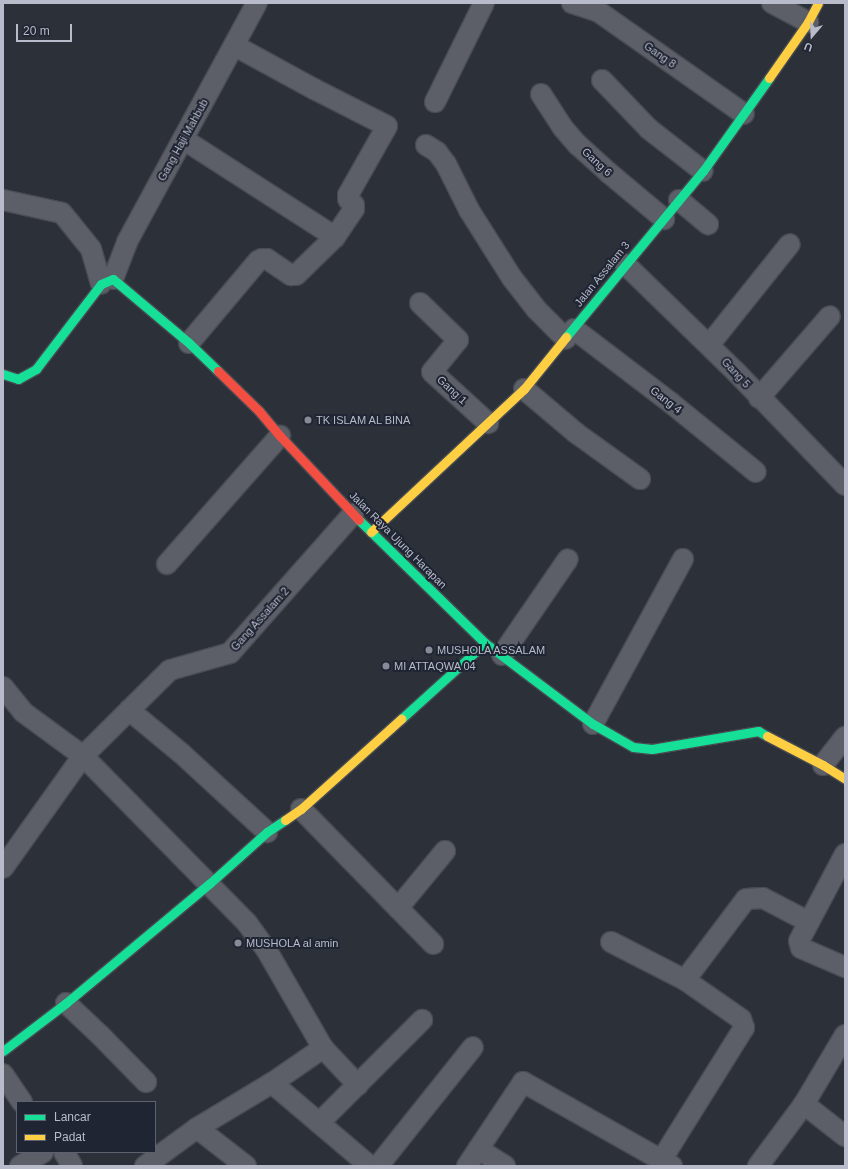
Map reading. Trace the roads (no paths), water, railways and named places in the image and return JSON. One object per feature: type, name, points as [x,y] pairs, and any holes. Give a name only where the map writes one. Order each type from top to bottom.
[{"type":"street","name":"Gang Haji Mahbub","points":[[107,282],[127,242],[235,46],[257,3]]},
{"type":"street","points":[[435,102],[484,3]]},
{"type":"street","name":"Gang 8","points":[[572,3],[601,8],[744,114]]},
{"type":"street","points":[[772,3],[808,22]]},
{"type":"street","name":"Jalan Assalam 3","points":[[371,532],[524,389],[570,334],[625,264],[703,171],[808,22],[818,3]]},
{"type":"street","points":[[189,343],[258,261],[267,259],[292,275],[296,275],[335,237],[354,209],[354,205],[348,199],[348,194],[387,126],[314,89],[235,46]]},
{"type":"street","points":[[602,80],[649,129],[703,171]]},
{"type":"street","name":"Gang 6","points":[[541,94],[563,128],[578,145],[664,219]]},
{"type":"street","points":[[183,140],[335,237]]},
{"type":"street","name":"Gang 4","points":[[426,144],[437,152],[443,160],[469,210],[516,283],[536,309],[671,404],[756,472]]},
{"type":"street","points":[[3,200],[62,213],[91,249],[107,282],[36,369],[18,378],[3,374]]},
{"type":"street","points":[[679,200],[708,224]]},
{"type":"street","points":[[709,345],[790,244]]},
{"type":"street","name":"Gang 5","points":[[625,264],[709,345],[759,398],[843,481]]},
{"type":"street","name":"Jalan Raya Ujung Harapan","points":[[107,282],[189,343],[259,411],[280,436],[353,514],[485,643],[593,724],[633,748],[652,749],[758,731],[823,765],[845,779]]},
{"type":"street","name":"Gang 1","points":[[420,302],[458,340],[432,372],[488,423]]},
{"type":"street","points":[[759,398],[830,316]]},
{"type":"street","points":[[524,389],[576,433],[640,480]]},
{"type":"street","points":[[167,564],[280,436]]},
{"type":"street","name":"Gang Assalam 2","points":[[3,868],[83,756],[170,670],[230,653],[353,514]]},
{"type":"street","points":[[502,655],[568,559]]},
{"type":"street","points":[[593,724],[683,559]]},
{"type":"street","points":[[3,1051],[66,1003],[209,884],[267,832],[301,808],[485,643]]},
{"type":"street","points":[[3,687],[23,712],[83,756],[246,923],[266,949],[323,1048],[358,1085]]},
{"type":"street","points":[[129,710],[181,753],[267,832]]},
{"type":"street","points":[[823,765],[845,737]]},
{"type":"street","points":[[301,808],[433,944]]},
{"type":"street","points":[[398,908],[445,851]]},
{"type":"street","points":[[845,854],[799,941],[801,948],[845,967]]},
{"type":"street","points":[[685,980],[746,899],[763,898],[809,922]]},
{"type":"street","points":[[467,1166],[523,1082],[667,1162],[744,1028],[741,1020],[685,980],[610,942]]},
{"type":"street","points":[[66,1003],[146,1082]]},
{"type":"street","points":[[319,1123],[422,1020]]},
{"type":"street","points":[[758,1166],[804,1104],[845,1035]]},
{"type":"street","points":[[378,1166],[473,1047]]},
{"type":"street","points":[[145,1166],[197,1128],[272,1083],[323,1048]]},
{"type":"street","points":[[3,1074],[21,1101]]},
{"type":"street","points":[[272,1083],[370,1166]]},
{"type":"street","points":[[804,1104],[845,1136]]},
{"type":"street","points":[[197,1128],[246,1166]]},
{"type":"street","points":[[478,1149],[505,1166]]},
{"type":"street","points":[[20,1166],[41,1153]]},
{"type":"street","points":[[65,1153],[72,1166]]},
{"type":"place","name":"TK ISLAM AL BINA","points":[[308,420]]},
{"type":"place","name":"MUSHOLA ASSALAM","points":[[429,650]]},
{"type":"place","name":"MI ATTAQWA 04","points":[[386,666]]},
{"type":"place","name":"MUSHOLA al amin","points":[[238,943]]}]
